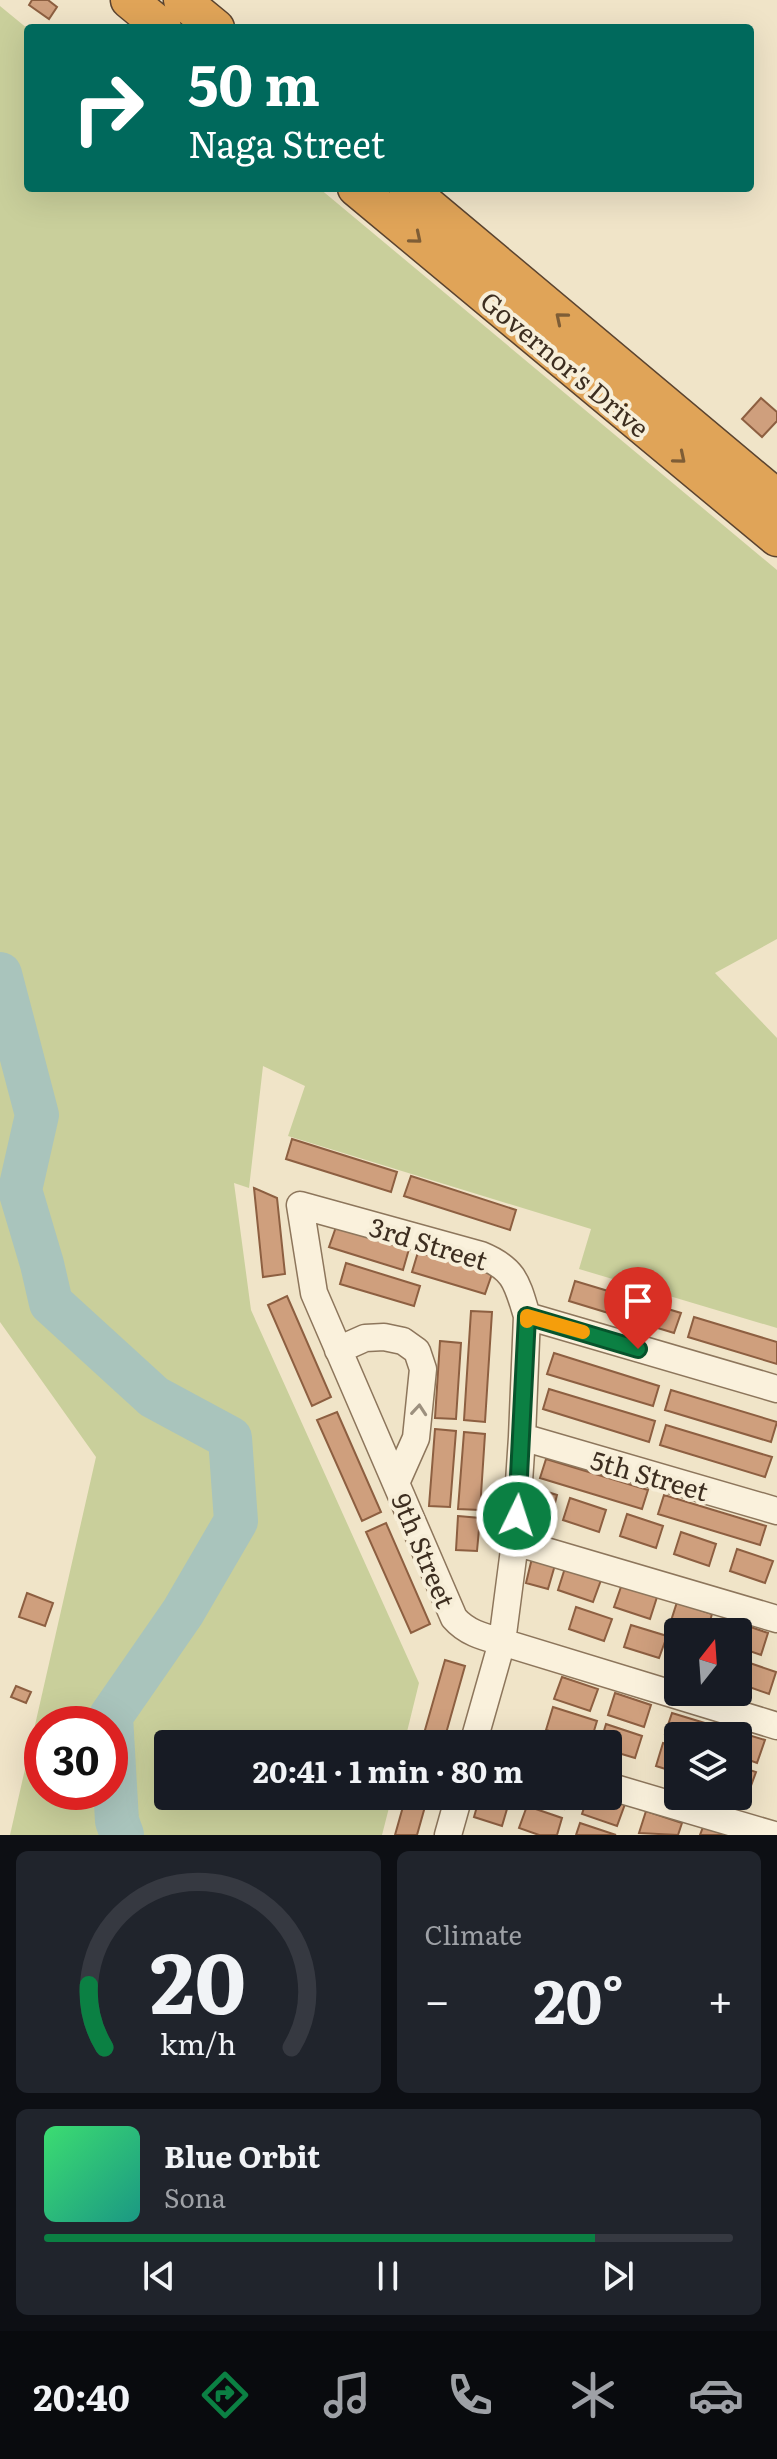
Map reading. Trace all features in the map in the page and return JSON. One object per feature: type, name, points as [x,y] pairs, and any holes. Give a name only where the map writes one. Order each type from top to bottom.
[{"type":"highway","points":[[129,0],[158,24]]},
{"type":"highway","points":[[182,0],[211,24]]},
{"type":"highway","points":[[202,0],[223,24]]},
{"type":"highway","name":"Governor's Drive","points":[[361,192],[777,538]]},
{"type":"highway","name":"Governor's Drive","points":[[412,192],[777,498]]},
{"type":"street","name":"3rd Street","points":[[300,1205],[500,1263],[513,1278],[527,1316]]},
{"type":"street","name":"9th Street","points":[[300,1205],[314,1293],[454,1618],[461,1626],[473,1633],[777,1726]]},
{"type":"street","points":[[477,1730],[502,1642],[515,1542],[527,1316],[777,1389]]},
{"type":"street","points":[[338,1350],[365,1338],[384,1337],[403,1341],[417,1351],[423,1369],[416,1438],[396,1483]]},
{"type":"street","name":"5th Street","points":[[522,1437],[777,1511]]},
{"type":"street","points":[[515,1542],[777,1619]]},
{"type":"street","points":[[622,1790],[774,1835]]},
{"type":"street","points":[[448,1835],[455,1810]]},
{"type":"green space","points":[[0,6],[24,26],[24,192],[324,192],[777,570],[777,939],[715,973],[777,1038],[777,1328],[579,1269],[591,1229],[288,1136],[305,1086],[263,1066],[249,1188],[234,1183],[251,1310],[419,1683],[407,1730],[154,1730],[154,1810],[388,1810],[382,1835],[10,1835],[24,1773],[24,1810],[128,1810],[128,1706],[39,1706],[96,1457],[0,1322]]},
{"type":"building","points":[[32,0],[48,0],[57,7],[49,19],[29,5]]},
{"type":"building","points":[[761,398],[777,412],[777,421],[762,437],[742,419]]},
{"type":"building","points":[[292,1139],[397,1172],[391,1192],[286,1159]]},
{"type":"building","points":[[411,1176],[516,1210],[510,1230],[404,1196]]},
{"type":"building","points":[[254,1188],[277,1198],[285,1274],[263,1277]]},
{"type":"building","points":[[336,1227],[409,1249],[403,1270],[329,1247]]},
{"type":"building","points":[[418,1252],[492,1274],[485,1294],[412,1272]]},
{"type":"building","points":[[346,1263],[420,1286],[414,1306],[340,1284]]},
{"type":"building","points":[[575,1281],[681,1313],[674,1333],[569,1301]]},
{"type":"building","points":[[287,1296],[331,1397],[312,1406],[268,1305]]},
{"type":"building","points":[[471,1311],[492,1312],[485,1422],[464,1420]]},
{"type":"building","points":[[694,1317],[777,1342],[777,1364],[688,1337]]},
{"type":"building","points":[[440,1341],[461,1343],[456,1419],[435,1418]]},
{"type":"building","points":[[554,1353],[659,1386],[653,1406],[547,1374]]},
{"type":"building","points":[[549,1389],[655,1421],[649,1442],[543,1409]]},
{"type":"building","points":[[671,1390],[777,1422],[771,1442],[665,1410]]},
{"type":"building","points":[[337,1412],[381,1512],[362,1521],[317,1420]]},
{"type":"building","points":[[666,1425],[772,1457],[765,1477],[660,1445]]},
{"type":"building","points":[[435,1429],[456,1431],[450,1507],[429,1506]]},
{"type":"building","points":[[464,1432],[485,1434],[480,1510],[458,1509]]},
{"type":"building","points":[[546,1459],[648,1490],[642,1509],[540,1478]]},
{"type":"building","points":[[535,1488],[557,1495],[551,1519],[528,1513]]},
{"type":"building","points":[[664,1495],[766,1526],[760,1545],[658,1514]]},
{"type":"building","points":[[570,1498],[606,1510],[599,1532],[563,1520]]},
{"type":"building","points":[[627,1514],[663,1526],[656,1548],[620,1536]]},
{"type":"building","points":[[458,1516],[480,1518],[477,1551],[456,1550]]},
{"type":"building","points":[[386,1523],[430,1624],[411,1633],[366,1532]]},
{"type":"building","points":[[681,1532],[716,1544],[709,1566],[674,1554]]},
{"type":"building","points":[[737,1549],[773,1561],[765,1583],[730,1571]]},
{"type":"building","points":[[532,1558],[555,1565],[548,1589],[526,1583]]},
{"type":"building","points":[[565,1568],[601,1580],[593,1602],[558,1590]]},
{"type":"building","points":[[622,1584],[657,1597],[650,1619],[614,1607]]},
{"type":"building","points":[[27,1593],[53,1603],[45,1626],[19,1617]]},
{"type":"building","points":[[677,1602],[712,1614],[711,1618],[672,1618]]},
{"type":"building","points":[[576,1607],[612,1619],[604,1641],[569,1629]]},
{"type":"building","points":[[631,1625],[664,1635],[659,1658],[624,1647]]},
{"type":"building","points":[[752,1628],[768,1633],[761,1655],[752,1652]]},
{"type":"building","points":[[445,1660],[465,1666],[447,1730],[425,1730]]},
{"type":"building","points":[[752,1664],[776,1672],[769,1694],[752,1688]]},
{"type":"building","points":[[562,1677],[598,1689],[590,1711],[554,1699]]},
{"type":"building","points":[[16,1686],[31,1692],[26,1703],[11,1697]]},
{"type":"building","points":[[615,1693],[651,1705],[644,1727],[608,1715]]},
{"type":"building","points":[[553,1707],[597,1721],[594,1730],[546,1730]]},
{"type":"building","points":[[672,1713],[701,1722],[669,1722]]},
{"type":"building","points":[[606,1724],[642,1736],[635,1758],[622,1754],[622,1730],[604,1730]]},
{"type":"building","points":[[752,1736],[765,1740],[757,1763],[752,1761]]},
{"type":"building","points":[[663,1743],[664,1769],[656,1766]]},
{"type":"building","points":[[622,1803],[625,1804],[617,1826],[582,1814],[583,1810],[622,1810]]},
{"type":"building","points":[[402,1810],[424,1810],[417,1835],[395,1835]]},
{"type":"building","points":[[476,1810],[507,1810],[502,1826],[474,1817]]},
{"type":"building","points":[[526,1810],[539,1810],[562,1818],[557,1835],[539,1835],[519,1828]]},
{"type":"building","points":[[646,1811],[682,1823],[678,1835],[639,1833]]},
{"type":"building","points":[[580,1823],[616,1835],[576,1835]]},
{"type":"building","points":[[703,1827],[727,1835],[700,1835]]},
{"type":"waterway","points":[[0,974],[37,1115],[20,1190],[51,1303],[154,1397],[230,1438],[236,1521],[183,1612],[111,1716],[117,1821],[122,1835]]},
{"type":"slow traffic","points":[[527,1321],[527,1316],[583,1332]]},
{"type":"route","points":[[517,1516],[527,1316],[638,1349]]}]
